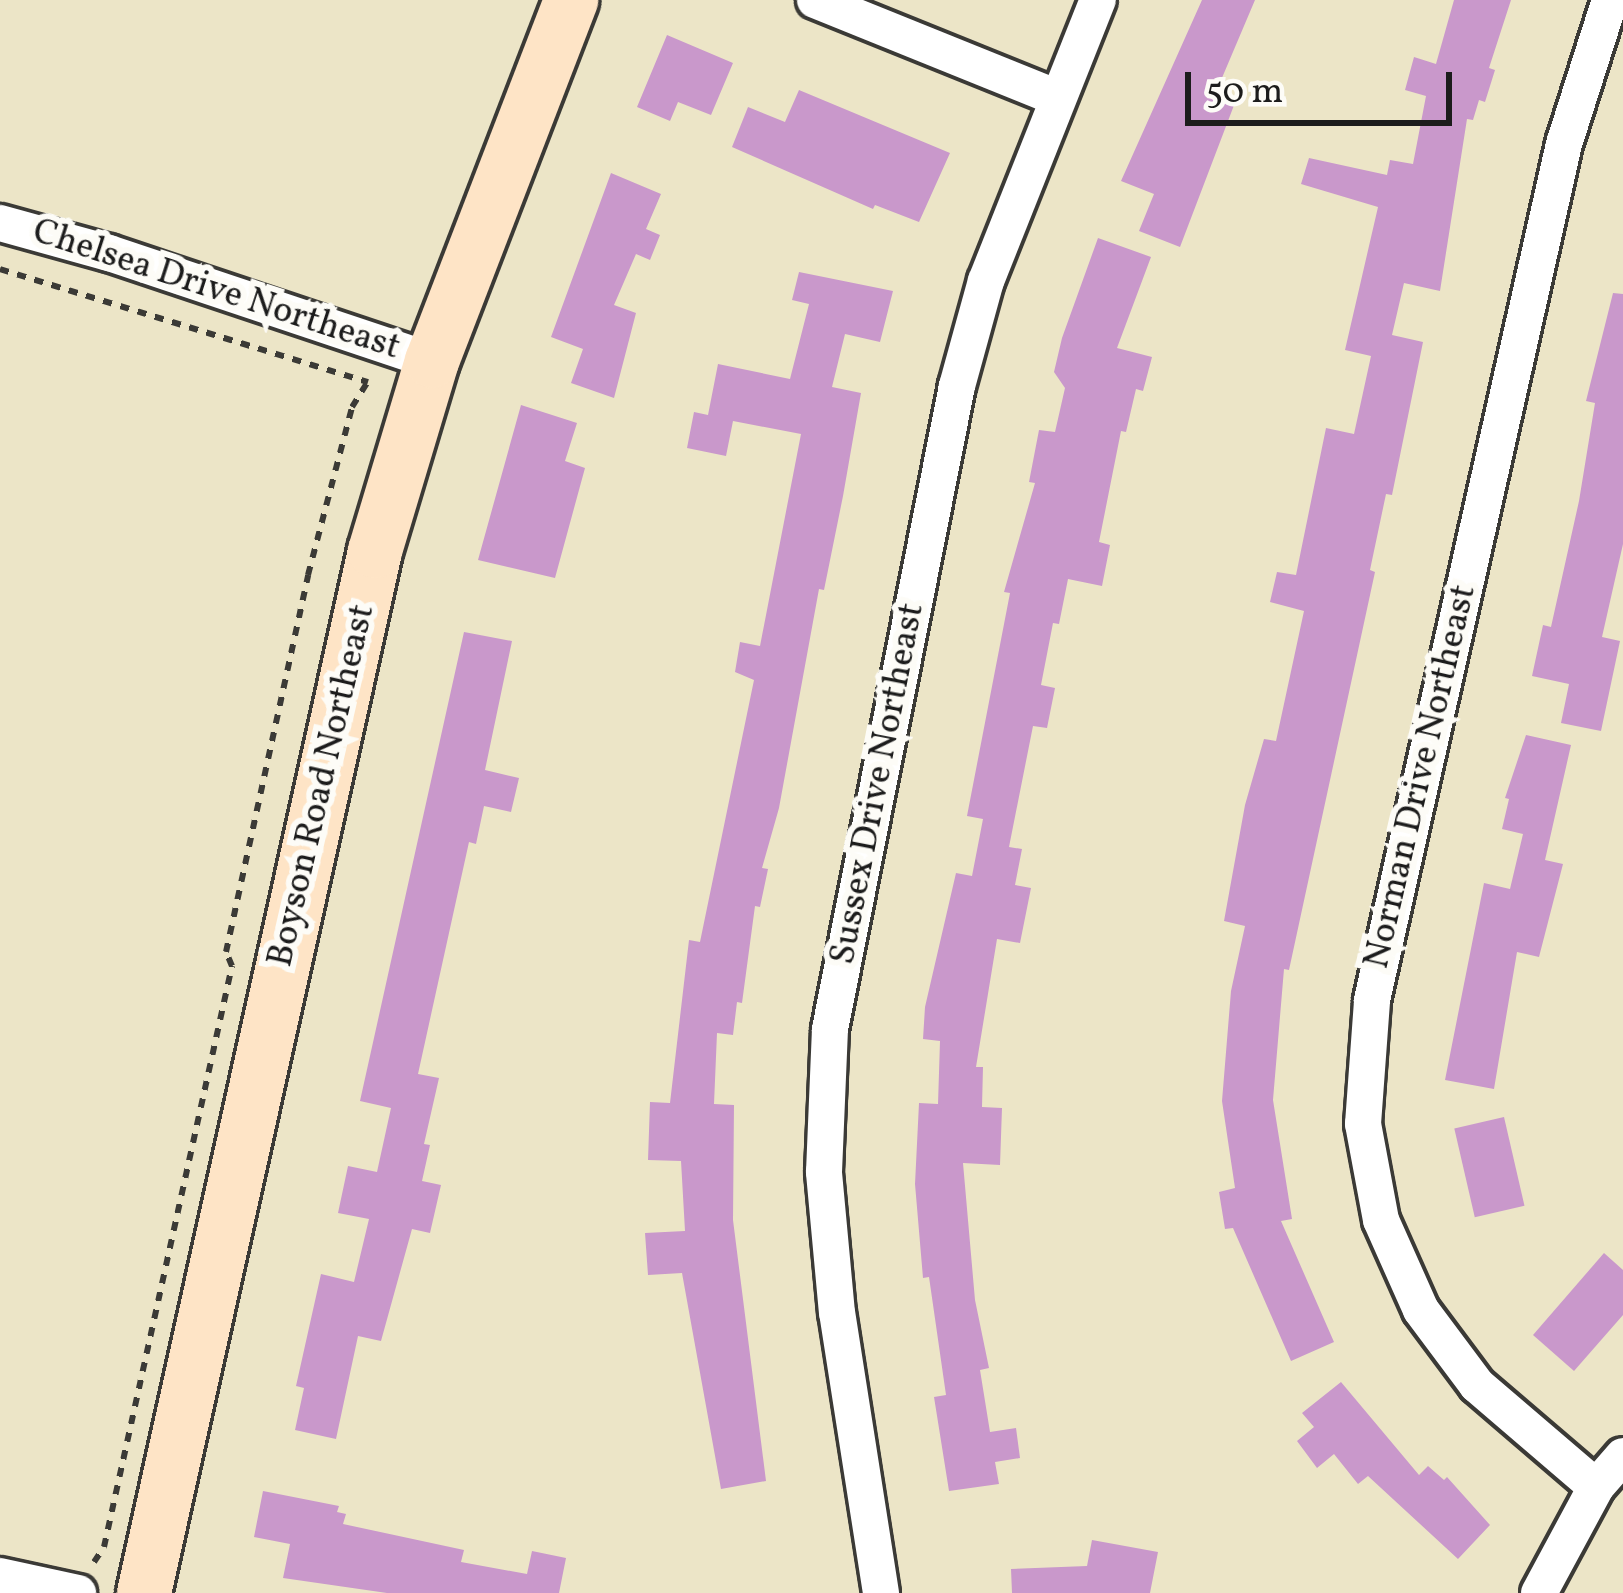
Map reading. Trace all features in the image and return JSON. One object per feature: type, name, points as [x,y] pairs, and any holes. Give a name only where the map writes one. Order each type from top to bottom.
[{"type":"main road","name":"Boyson Road Northeast","points":[[144,1593],[375,551],[432,361],[571,0]]},
{"type":"street","points":[[815,0],[1057,98]]},
{"type":"street","name":"Sussex Drive Northeast","points":[[881,1593],[837,1313],[824,1172],[830,1029],[957,386],[986,281],[1098,0]]},
{"type":"street","name":"Norman Drive Northeast","points":[[1596,1487],[1477,1385],[1420,1310],[1381,1220],[1363,1124],[1372,1000],[1564,144],[1610,0]]},
{"type":"street","name":"Chelsea Drive Northeast","points":[[0,223],[110,253],[432,361]]},
{"type":"street","points":[[1539,1593],[1596,1487],[1623,1456]]},
{"type":"street","points":[[0,1576],[83,1586]]},
{"type":"path","points":[[0,269],[368,382]]},
{"type":"path","points":[[83,1586],[104,1547],[135,1408],[232,966],[226,952],[308,575],[352,407],[374,369]]},
{"type":"building","points":[[1202,0],[1255,0],[1216,92],[1236,100],[1180,247],[1139,231],[1154,194],[1121,181]]},
{"type":"building","points":[[1454,0],[1511,0],[1489,68],[1495,70],[1485,102],[1479,100],[1473,120],[1467,119],[1440,291],[1404,283],[1392,335],[1423,342],[1392,495],[1386,494],[1370,570],[1375,572],[1289,970],[1284,969],[1273,1100],[1292,1219],[1281,1221],[1334,1342],[1291,1361],[1233,1228],[1225,1229],[1219,1192],[1235,1188],[1222,1101],[1231,991],[1245,926],[1224,921],[1245,805],[1264,739],[1276,741],[1304,611],[1270,602],[1277,572],[1296,575],[1326,428],[1354,434],[1371,356],[1345,350],[1378,207],[1301,184],[1309,158],[1387,175],[1390,160],[1413,164],[1426,96],[1405,90],[1414,57],[1436,64]]},
{"type":"building","points":[[667,35],[733,63],[711,115],[678,102],[670,121],[637,107]]},
{"type":"building","points":[[799,90],[950,153],[919,222],[875,205],[873,209],[732,147],[748,107],[785,122]]},
{"type":"building","points":[[611,173],[661,194],[646,229],[660,235],[650,260],[636,254],[614,305],[636,313],[614,398],[571,383],[583,349],[551,337]]},
{"type":"building","points":[[1098,238],[1151,257],[1117,348],[1152,357],[1143,391],[1136,389],[1126,432],[1121,431],[1099,542],[1110,545],[1102,586],[1068,579],[1059,624],[1053,623],[1041,685],[1055,688],[1047,728],[1033,726],[1009,847],[1022,849],[1015,885],[1031,888],[1020,943],[997,939],[976,1067],[983,1067],[982,1107],[1002,1108],[1000,1165],[963,1163],[975,1300],[989,1368],[980,1370],[990,1432],[1016,1428],[1020,1458],[995,1462],[999,1484],[949,1491],[934,1397],[946,1395],[929,1277],[923,1278],[915,1184],[919,1103],[938,1104],[940,1041],[923,1039],[925,1007],[956,873],[972,876],[983,819],[967,816],[1010,593],[1004,592],[1035,483],[1029,482],[1039,430],[1055,432],[1065,388],[1054,372],[1062,338]]},
{"type":"building","points":[[799,272],[893,291],[880,342],[845,334],[832,387],[861,393],[843,496],[824,590],[819,589],[779,808],[762,868],[768,869],[760,907],[755,906],[742,1003],[737,1002],[733,1035],[717,1033],[714,1104],[734,1105],[733,1220],[766,1481],[721,1489],[682,1273],[648,1275],[645,1233],[685,1231],[681,1161],[648,1160],[650,1102],[670,1103],[689,940],[700,942],[754,680],[735,672],[740,642],[760,646],[801,434],[733,421],[726,456],[687,448],[694,412],[708,415],[718,364],[790,379],[809,304],[792,300]]},
{"type":"building","points":[[1613,293],[1623,294],[1623,544],[1602,637],[1620,641],[1601,731],[1561,723],[1569,684],[1532,676],[1543,625],[1551,627],[1579,501],[1595,403],[1586,401]]},
{"type":"building","points":[[521,405],[577,423],[565,461],[585,468],[555,578],[478,560]]},
{"type":"building","points":[[464,632],[512,641],[485,770],[519,778],[511,812],[484,806],[476,844],[469,842],[418,1074],[439,1078],[424,1144],[430,1145],[422,1181],[441,1185],[430,1233],[412,1229],[381,1341],[358,1336],[336,1439],[295,1430],[304,1388],[296,1386],[321,1274],[354,1282],[369,1219],[338,1213],[348,1166],[377,1172],[391,1108],[360,1101]]},
{"type":"building","points":[[1526,735],[1571,745],[1545,860],[1563,864],[1539,957],[1517,952],[1494,1089],[1445,1080],[1484,883],[1510,889],[1523,834],[1502,829],[1509,799],[1505,798]]},
{"type":"building","points":[[1504,1117],[1524,1206],[1475,1217],[1454,1128]]},
{"type":"building","points":[[1604,1253],[1623,1270],[1623,1315],[1574,1371],[1533,1335]]},
{"type":"building","points":[[1341,1382],[1419,1475],[1428,1466],[1444,1480],[1447,1477],[1490,1525],[1458,1559],[1368,1476],[1358,1484],[1334,1454],[1317,1468],[1297,1441],[1314,1427],[1302,1413]]},
{"type":"building","points":[[263,1491],[339,1506],[337,1512],[346,1514],[343,1524],[464,1550],[461,1562],[527,1574],[532,1551],[566,1558],[559,1593],[387,1593],[283,1578],[290,1544],[254,1537]]},
{"type":"building","points":[[1092,1540],[1158,1552],[1150,1593],[1012,1593],[1011,1569],[1087,1566]]}]
